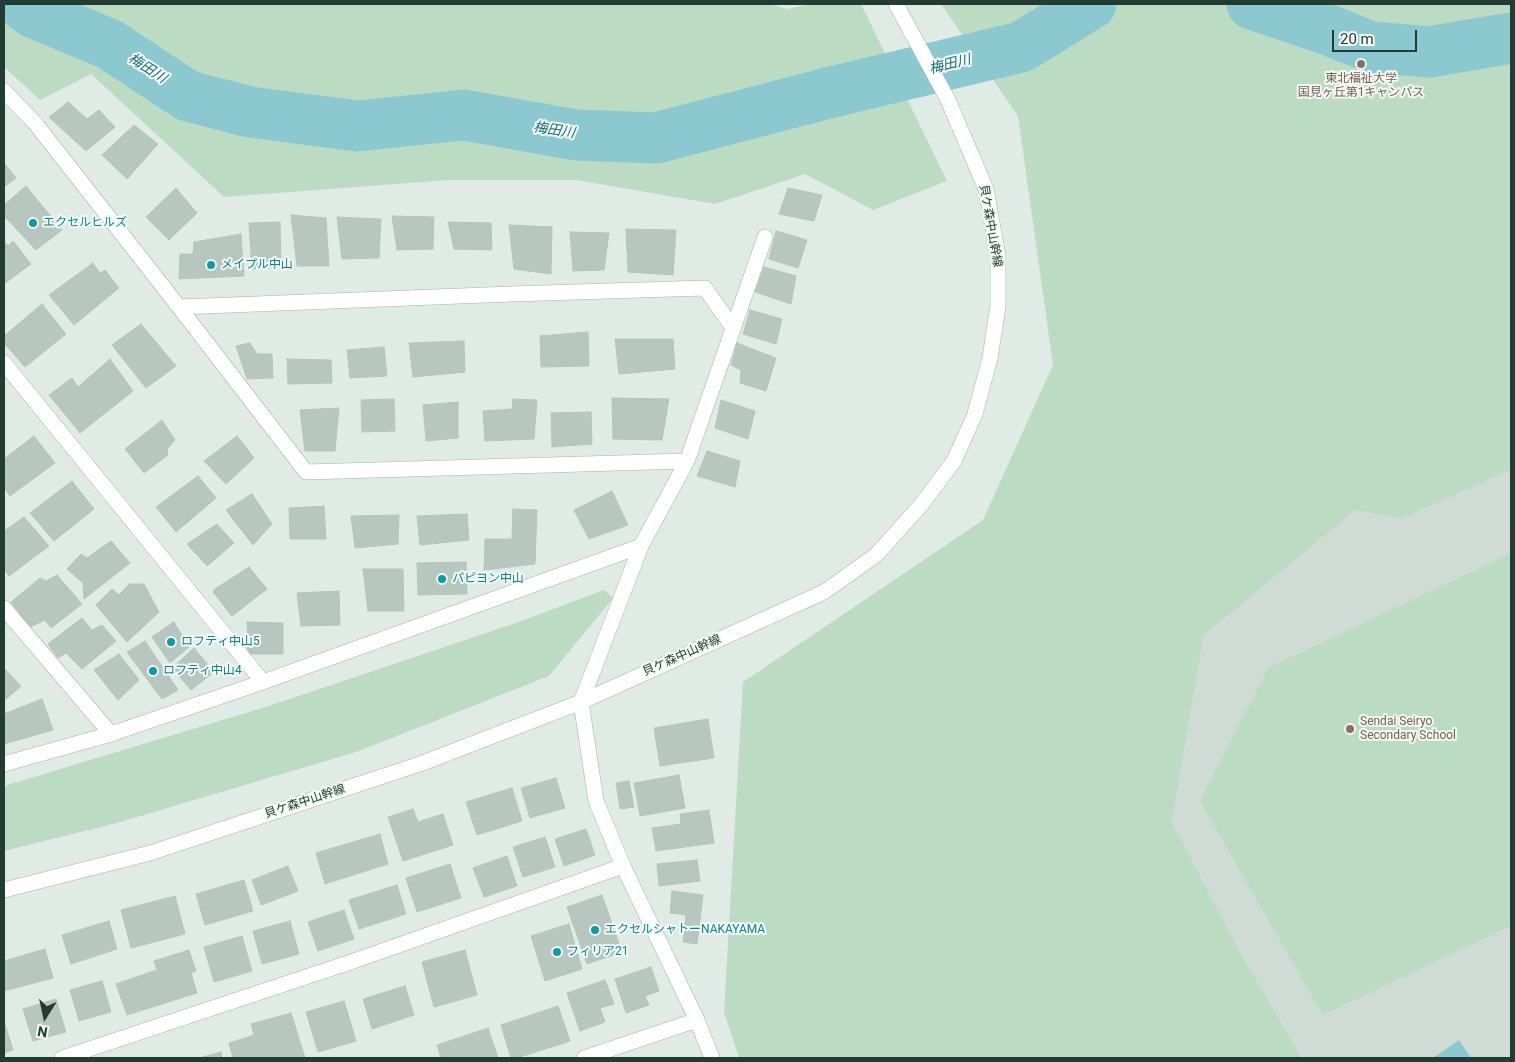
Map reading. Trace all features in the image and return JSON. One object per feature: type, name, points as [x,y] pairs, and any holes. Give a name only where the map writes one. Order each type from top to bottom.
[{"type":"street","name":"貝ケ森中山幹線","points":[[4,890],[169,847],[420,764],[581,702],[824,592],[876,554],[921,505],[954,461],[975,414],[990,358],[998,306],[998,256],[986,189],[948,100],[896,4]]},
{"type":"street","points":[[4,91],[35,123],[306,472],[687,461]]},
{"type":"street","points":[[712,1058],[697,1020],[623,866],[596,801],[581,702],[641,546],[687,461],[765,237]]},
{"type":"street","points":[[179,307],[705,288],[733,328]]},
{"type":"street","points":[[4,363],[263,682]]},
{"type":"street","points":[[4,764],[111,734],[263,682],[641,546]]},
{"type":"street","points":[[4,608],[111,734]]},
{"type":"street","points":[[62,1058],[348,963],[623,866]]},
{"type":"street","points":[[584,1058],[697,1020]]},
{"type":"shaded area","name":"Sendai Seiryo Secondary School","points":[[1511,470],[1511,1058],[1302,1058],[1240,952],[1172,822],[1204,635],[1356,510],[1401,519]]},
{"type":"green space","points":[[4,4],[768,4],[787,9],[810,4],[861,4],[947,181],[873,210],[805,174],[715,204],[576,180],[449,180],[224,197],[91,74],[40,100],[4,67]]},
{"type":"green space","points":[[941,4],[1511,4],[1511,470],[1401,519],[1356,510],[1204,635],[1172,822],[1240,952],[1302,1058],[739,1058],[724,1012],[743,682],[983,520],[1053,365],[1018,116]]},
{"type":"green space","name":"Sendai Seiryo Secondary School","points":[[1511,553],[1511,926],[1323,1015],[1200,801],[1268,668]]},
{"type":"green space","points":[[604,590],[613,598],[549,676],[356,752],[117,823],[4,851],[4,786],[269,706],[513,624]]},
{"type":"water","points":[[1459,1040],[1471,1058],[1433,1058]]},
{"type":"building","points":[[68,102],[87,119],[99,110],[115,127],[86,151],[49,117]]},
{"type":"building","points":[[134,125],[158,144],[127,179],[102,155]]},
{"type":"building","points":[[4,163],[16,178],[4,187]]},
{"type":"building","name":"エクセルヒルズ","points":[[26,186],[62,230],[36,250],[4,216],[4,205]]},
{"type":"building","points":[[176,188],[197,213],[169,240],[146,217]]},
{"type":"building","points":[[788,188],[822,195],[814,221],[779,214]]},
{"type":"building","points":[[291,215],[326,218],[329,266],[297,266]]},
{"type":"building","points":[[392,216],[434,217],[433,249],[397,250]]},
{"type":"building","points":[[337,217],[381,219],[379,258],[342,259]]},
{"type":"building","points":[[280,222],[281,267],[252,269],[249,223]]},
{"type":"building","points":[[448,222],[491,223],[492,250],[454,249]]},
{"type":"building","points":[[509,225],[552,227],[551,274],[514,269]]},
{"type":"building","points":[[626,229],[676,230],[673,275],[628,272]]},
{"type":"building","points":[[776,231],[807,240],[798,268],[769,259]]},
{"type":"building","points":[[570,232],[609,233],[604,270],[573,271]]},
{"type":"building","name":"メイプル中山","points":[[241,234],[244,276],[179,279],[180,254],[193,254],[194,242]]},
{"type":"building","points":[[4,241],[8,246],[13,241],[31,264],[4,284]]},
{"type":"building","points":[[93,263],[100,273],[105,270],[119,288],[74,325],[49,295]]},
{"type":"building","points":[[764,267],[796,276],[791,304],[755,292]]},
{"type":"building","points":[[42,304],[66,334],[25,367],[4,343],[4,336]]},
{"type":"building","points":[[750,310],[782,319],[776,344],[743,334]]},
{"type":"building","points":[[141,324],[176,366],[146,388],[112,345]]},
{"type":"building","points":[[588,332],[589,366],[541,367],[540,336]]},
{"type":"building","points":[[615,339],[673,339],[675,369],[619,374]]},
{"type":"building","points":[[464,341],[465,372],[413,377],[409,343]]},
{"type":"building","points":[[250,343],[257,354],[272,354],[273,378],[247,379],[236,346]]},
{"type":"building","points":[[737,343],[776,358],[766,391],[740,383],[741,370],[731,365]]},
{"type":"building","points":[[384,347],[387,376],[350,378],[347,350]]},
{"type":"building","points":[[110,359],[133,391],[80,433],[49,395],[72,378],[78,387]]},
{"type":"building","points":[[287,359],[331,360],[332,383],[288,384]]},
{"type":"building","points":[[612,398],[669,399],[662,440],[613,439]]},
{"type":"building","points":[[394,399],[395,431],[362,432],[361,400]]},
{"type":"building","points":[[513,399],[537,400],[534,439],[485,441],[483,411],[512,409]]},
{"type":"building","points":[[721,400],[755,411],[748,439],[715,428]]},
{"type":"building","points":[[458,402],[458,438],[426,441],[423,405]]},
{"type":"building","points":[[339,408],[335,451],[305,451],[300,410]]},
{"type":"building","points":[[591,412],[592,444],[552,447],[551,413]]},
{"type":"building","points":[[162,420],[175,440],[167,449],[168,455],[144,473],[125,449]]},
{"type":"building","points":[[34,436],[55,463],[10,496],[4,488],[4,459]]},
{"type":"building","points":[[237,436],[254,458],[226,484],[204,461]]},
{"type":"building","points":[[707,451],[740,461],[735,487],[697,476]]},
{"type":"building","points":[[198,476],[216,498],[176,532],[156,507]]},
{"type":"building","points":[[72,481],[94,509],[54,541],[30,513]]},
{"type":"building","points":[[612,491],[628,525],[589,539],[574,510]]},
{"type":"building","points":[[252,494],[272,524],[253,545],[226,510]]},
{"type":"building","points":[[324,506],[326,539],[290,539],[289,508]]},
{"type":"building","points":[[513,509],[537,510],[535,564],[484,570],[485,539],[512,539]]},
{"type":"building","points":[[467,514],[469,540],[420,545],[417,516]]},
{"type":"building","points":[[399,515],[398,544],[355,548],[351,516]]},
{"type":"building","points":[[24,517],[49,546],[9,576],[4,569],[4,531]]},
{"type":"building","points":[[217,524],[234,543],[207,566],[187,544]]},
{"type":"building","points":[[111,541],[130,563],[84,599],[83,583],[67,569],[81,554],[87,558]]},
{"type":"building","name":"パピヨン中山","points":[[466,562],[467,594],[418,595],[417,563]]},
{"type":"building","points":[[249,567],[267,589],[232,616],[213,592]]},
{"type":"building","points":[[363,569],[403,569],[404,611],[368,611]]},
{"type":"building","points":[[57,575],[82,604],[51,628],[45,620],[30,627],[11,602],[40,578],[46,581]]},
{"type":"building","points":[[129,584],[144,584],[159,612],[127,642],[96,605],[112,589],[119,595]]},
{"type":"building","points":[[339,591],[340,625],[301,626],[297,593]]},
{"type":"building","points":[[82,618],[92,630],[102,625],[116,641],[82,669],[66,653],[58,658],[48,644]]},
{"type":"building","name":"ロフティ中山5","points":[[174,622],[189,647],[170,663],[152,637]]},
{"type":"building","points":[[247,622],[283,623],[283,654],[248,654]]},
{"type":"building","name":"ロフティ中山4","points":[[145,641],[178,690],[162,699],[127,652]]},
{"type":"building","points":[[194,648],[214,672],[191,690],[172,668]]},
{"type":"building","points":[[119,654],[139,680],[118,700],[94,670]]},
{"type":"building","points":[[4,668],[21,686],[4,701]]},
{"type":"building","points":[[42,699],[53,730],[4,744],[4,714]]},
{"type":"building","points":[[708,719],[714,758],[660,766],[654,728]]},
{"type":"building","points":[[679,775],[685,808],[640,816],[634,783]]},
{"type":"building","points":[[556,778],[565,808],[530,818],[521,788]]},
{"type":"building","points":[[629,781],[634,807],[620,809],[616,783]]},
{"type":"building","points":[[512,788],[522,821],[477,835],[466,802]]},
{"type":"building","points":[[413,809],[418,822],[443,814],[453,845],[403,861],[388,817]]},
{"type":"building","points":[[709,810],[714,843],[656,851],[652,828],[681,824],[680,814]]},
{"type":"building","points":[[586,829],[595,855],[564,866],[555,839]]},
{"type":"building","points":[[380,834],[388,864],[325,884],[316,853]]},
{"type":"building","points":[[545,837],[555,867],[523,877],[513,847]]},
{"type":"building","points":[[507,856],[517,886],[484,897],[473,868]]},
{"type":"building","points":[[697,860],[700,881],[659,886],[657,864]]},
{"type":"building","points":[[450,864],[461,898],[417,912],[406,878]]},
{"type":"building","points":[[288,866],[298,891],[261,905],[252,880]]},
{"type":"building","points":[[244,880],[253,911],[205,925],[196,894]]},
{"type":"building","points":[[397,885],[406,914],[359,929],[349,900]]},
{"type":"building","points":[[672,891],[703,895],[697,944],[683,942],[686,915],[670,913]]},
{"type":"building","name":"エクセルシャトーNAKAYAMA","points":[[602,895],[622,952],[587,964],[567,907]]},
{"type":"building","points":[[175,896],[185,934],[131,948],[121,910]]},
{"type":"building","points":[[344,910],[354,939],[318,951],[308,922]]},
{"type":"building","points":[[109,921],[117,949],[71,964],[62,935]]},
{"type":"building","points":[[290,921],[299,954],[262,964],[253,931]]},
{"type":"building","name":"フィリア21","points":[[569,924],[582,969],[545,981],[531,936]]},
{"type":"building","points":[[242,936],[252,971],[214,982],[204,947]]},
{"type":"building","points":[[45,949],[53,978],[4,991],[4,961]]},
{"type":"building","points":[[189,950],[196,971],[191,973],[197,993],[127,1015],[116,984],[157,970],[154,961]]},
{"type":"building","points":[[465,950],[477,995],[434,1007],[422,962]]},
{"type":"building","points":[[651,967],[659,991],[645,996],[649,1005],[626,1013],[615,979]]},
{"type":"building","points":[[605,980],[614,1004],[600,1008],[605,1022],[580,1031],[567,993]]},
{"type":"building","points":[[102,981],[111,1012],[79,1021],[70,990]]},
{"type":"building","points":[[405,986],[414,1015],[372,1029],[363,999]]},
{"type":"building","points":[[56,999],[66,1032],[33,1041],[23,1009]]},
{"type":"building","points":[[344,1001],[356,1041],[318,1052],[306,1012]]},
{"type":"building","points":[[558,1006],[570,1041],[517,1058],[511,1058],[501,1025]]},
{"type":"building","points":[[291,1013],[305,1058],[233,1058],[229,1043],[254,1035],[251,1024]]},
{"type":"building","points":[[4,1021],[13,1050],[4,1053]]},
{"type":"building","points":[[488,1028],[498,1058],[441,1058],[437,1045]]},
{"type":"building","points":[[221,1052],[222,1058],[199,1058]]},
{"type":"waterway","name":"梅田川","points":[[22,4],[34,13],[109,44],[188,96],[250,112],[357,126],[464,115],[576,135],[656,138],[832,92],[1021,47],[1091,4]]},
{"type":"waterway","name":"梅田川","points":[[1252,4],[1326,29],[1371,47],[1429,52],[1511,38]]},
{"type":"place","name":"東北福祉大学 国見ヶ丘第1キャンパス","points":[[1361,64]]},
{"type":"place","name":"エクセルヒルズ","points":[[33,223]]},
{"type":"place","name":"メイプル中山","points":[[211,265]]},
{"type":"place","name":"パピヨン中山","points":[[442,579]]},
{"type":"place","name":"ロフティ中山5","points":[[171,642]]},
{"type":"place","name":"ロフティ中山4","points":[[153,671]]},
{"type":"place","name":"Sendai Seiryo Secondary School","points":[[1350,729]]},
{"type":"place","name":"エクセルシャトーNAKAYAMA","points":[[595,930]]},
{"type":"place","name":"フィリア21","points":[[557,952]]}]
